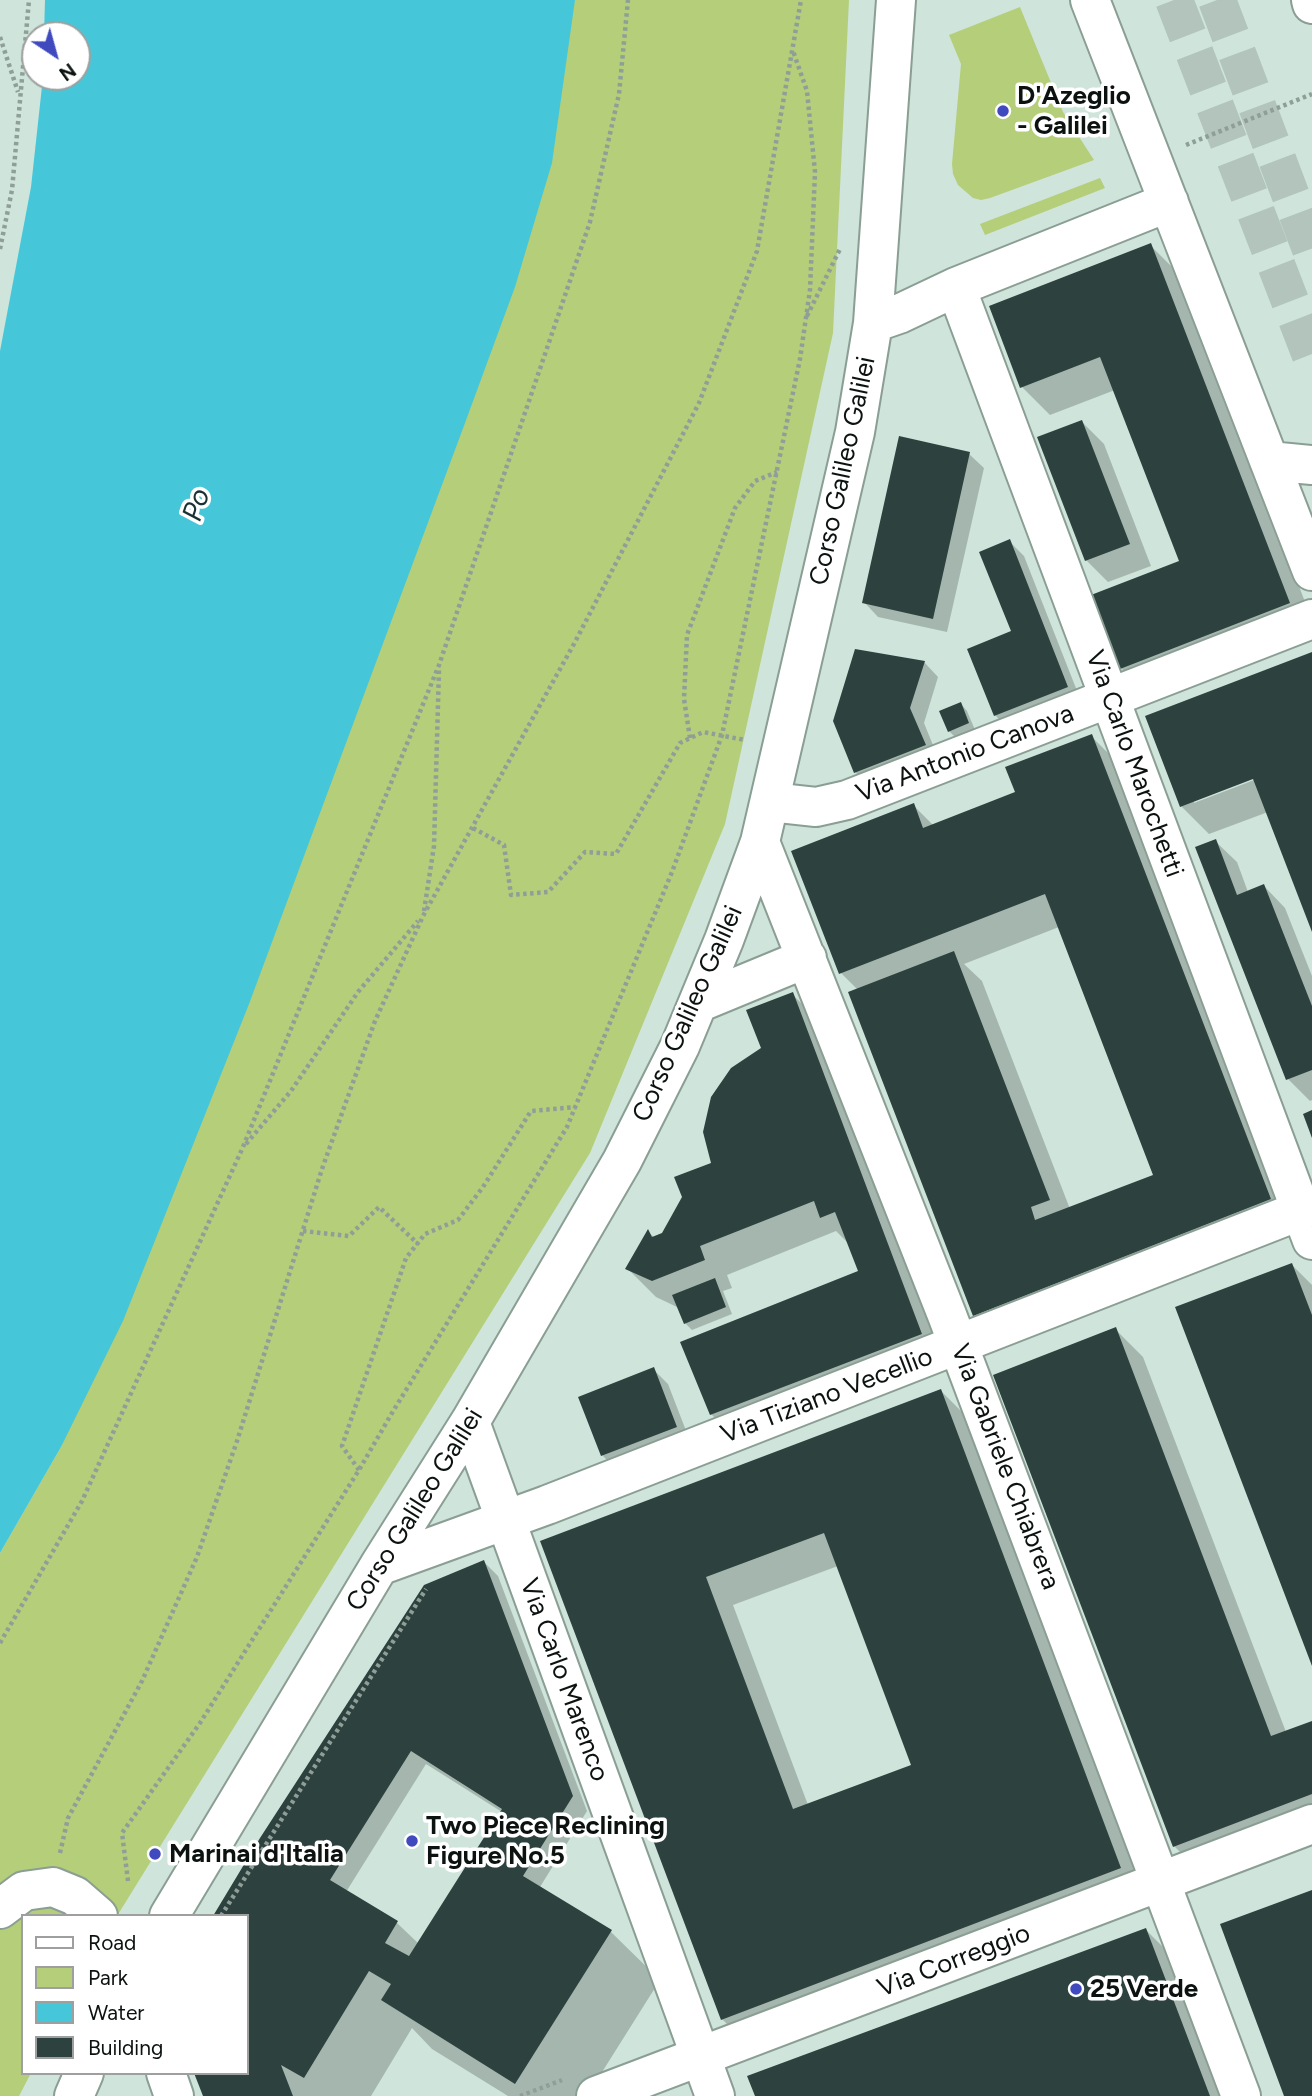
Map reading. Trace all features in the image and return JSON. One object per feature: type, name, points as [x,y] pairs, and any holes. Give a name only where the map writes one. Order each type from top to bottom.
[{"type":"street","name":"Corso Galileo Galilei","points":[[171,1914],[379,1566],[470,1422],[622,1161],[680,1046],[760,842],[855,432],[873,323],[896,0]]},
{"type":"street","points":[[1090,0],[1312,571]]},
{"type":"street","points":[[873,323],[1168,202]]},
{"type":"street","name":"Via Carlo Marochetti","points":[[956,287],[1308,1219]]},
{"type":"street","points":[[1269,461],[1312,466]]},
{"type":"street","name":"Via Antonio Canova","points":[[770,802],[816,807],[847,800],[1312,619]]},
{"type":"street","name":"Via Gabriele Chiabrera","points":[[760,842],[959,1345],[1241,2096]]},
{"type":"street","points":[[698,1003],[807,958]]},
{"type":"street","name":"Via Tiziano Vecellio","points":[[379,1566],[506,1521],[959,1345],[1308,1219]]},
{"type":"street","name":"Via Carlo Marenco","points":[[470,1422],[715,2096]]},
{"type":"street","name":"Via Correggio","points":[[583,2086],[666,2068],[701,2057],[1312,1824]]},
{"type":"street","points":[[0,1909],[24,1891],[54,1887],[75,1896],[96,1914]]},
{"type":"street","points":[[74,2096],[83,2075]]},
{"type":"street","points":[[167,2075],[174,2096]]},
{"type":"path","points":[[0,250],[12,190],[29,0]]},
{"type":"path","points":[[0,1643],[82,1502],[243,1147],[439,665],[590,222],[619,94],[628,0]]},
{"type":"path","points":[[54,1887],[68,1818],[142,1681],[197,1557],[237,1441],[322,1169],[375,1021],[423,916],[575,642],[699,403],[757,251],[801,0]]},
{"type":"path","points":[[0,37],[19,96]]},
{"type":"path","points":[[128,1881],[122,1832],[201,1723],[359,1470],[567,1127],[672,872],[722,736],[800,359],[810,290],[815,172],[807,91],[792,48]]},
{"type":"path","points":[[1152,157],[1312,94]]},
{"type":"path","points":[[690,738],[684,699],[688,635],[735,508],[755,481],[777,472]]},
{"type":"path","points":[[243,1147],[291,1091],[358,992],[423,916],[434,846],[439,665]]},
{"type":"path","points":[[473,828],[504,845],[511,895],[548,892],[585,852],[616,855],[680,743],[703,732],[783,747]]},
{"type":"path","points":[[359,1470],[342,1446],[406,1258],[425,1234],[457,1220],[483,1187],[531,1111],[576,1107]]},
{"type":"path","points":[[303,1231],[349,1236],[379,1207],[418,1244]]},
{"type":"path","points":[[222,1914],[426,1588],[438,1583]]},
{"type":"path","points":[[520,2096],[583,2086]]},
{"type":"green space","points":[[574,0],[849,0],[833,333],[725,824],[590,1153],[118,1914],[21,1914],[21,2075],[30,2075],[19,2096],[0,2096],[0,1553],[61,1447]]},
{"type":"green space","points":[[1020,7],[1063,112],[1094,160],[981,200],[973,198],[958,185],[953,174],[961,64],[949,35]]},
{"type":"green space","points":[[1100,178],[1105,188],[985,235],[980,224]]},
{"type":"water","name":"Po","points":[[45,0],[575,0],[552,163],[515,287],[465,423],[249,1004],[123,1321],[61,1447],[0,1553],[0,351],[31,187],[41,91],[91,91],[91,21],[44,21]]},
{"type":"building","points":[[1151,243],[1290,603],[1120,669],[1091,595],[1179,561],[1100,357],[1020,388],[989,306]]},
{"type":"building","points":[[1082,420],[1130,544],[1085,561],[1037,437]]},
{"type":"building","points":[[899,436],[970,452],[933,619],[862,603]]},
{"type":"building","points":[[1010,539],[1068,687],[994,716],[967,649],[1011,631],[979,552]]},
{"type":"building","points":[[855,649],[925,661],[910,708],[926,745],[854,773],[833,721]]},
{"type":"building","points":[[1312,652],[1312,932],[1253,779],[1180,807],[1145,716]]},
{"type":"building","points":[[961,702],[969,723],[948,732],[939,711]]},
{"type":"building","points":[[1092,734],[1271,1199],[973,1316],[848,992],[954,951],[1050,1200],[1031,1207],[1035,1220],[1153,1175],[1045,894],[839,974],[791,851],[914,803],[923,828],[1015,792],[1005,767]]},
{"type":"building","points":[[1216,839],[1237,895],[1264,884],[1312,1006],[1312,1070],[1286,1080],[1195,847]]},
{"type":"building","points":[[793,992],[922,1334],[710,1415],[680,1342],[858,1271],[835,1212],[820,1218],[814,1201],[700,1246],[705,1260],[652,1281],[625,1269],[648,1229],[652,1237],[662,1233],[682,1197],[674,1177],[711,1163],[703,1132],[711,1097],[731,1068],[761,1048],[746,1010]]},
{"type":"building","points":[[1312,1110],[1312,1138],[1303,1114]]},
{"type":"building","points":[[1292,1263],[1312,1315],[1312,1666],[1175,1307]]},
{"type":"building","points":[[715,1278],[726,1307],[684,1324],[672,1295]]},
{"type":"building","points":[[1116,1327],[1271,1736],[1312,1721],[1312,1794],[1173,1847],[993,1375]]},
{"type":"building","points":[[654,1367],[677,1427],[601,1456],[578,1397]]},
{"type":"building","points":[[941,1389],[1121,1868],[721,2020],[540,1541]],"holes":[[[824,1533],[911,1765],[793,1809],[706,1577]]]},
{"type":"building","points":[[484,1560],[573,1796],[523,1876],[612,1930],[515,2084],[381,2000],[391,1984],[369,1971],[304,2078],[281,2065],[293,2096],[203,2096],[195,2075],[248,2075],[248,1914],[214,1914],[260,1838],[424,1585]],"holes":[[[411,1751],[502,1809],[409,1956],[385,1943],[398,1921],[330,1880]]]},
{"type":"building","points":[[1312,1890],[1312,2096],[1284,2096],[1220,1924]]},
{"type":"building","name":"25 Verde","points":[[1146,1928],[1210,2096],[755,2096],[747,2076]]},
{"type":"tunnel","points":[[1174,0],[1312,358]]},
{"type":"tunnel","points":[[1217,0],[1312,252]]},
{"type":"place","name":"D'Azeglio - Galilei","points":[[1003,111]]},
{"type":"place","name":"Two Piece Reclining Figure No.5","points":[[412,1841]]},
{"type":"place","name":"Marinai d'Italia","points":[[155,1854]]},
{"type":"place","name":"25 Verde","points":[[1076,1989]]}]
